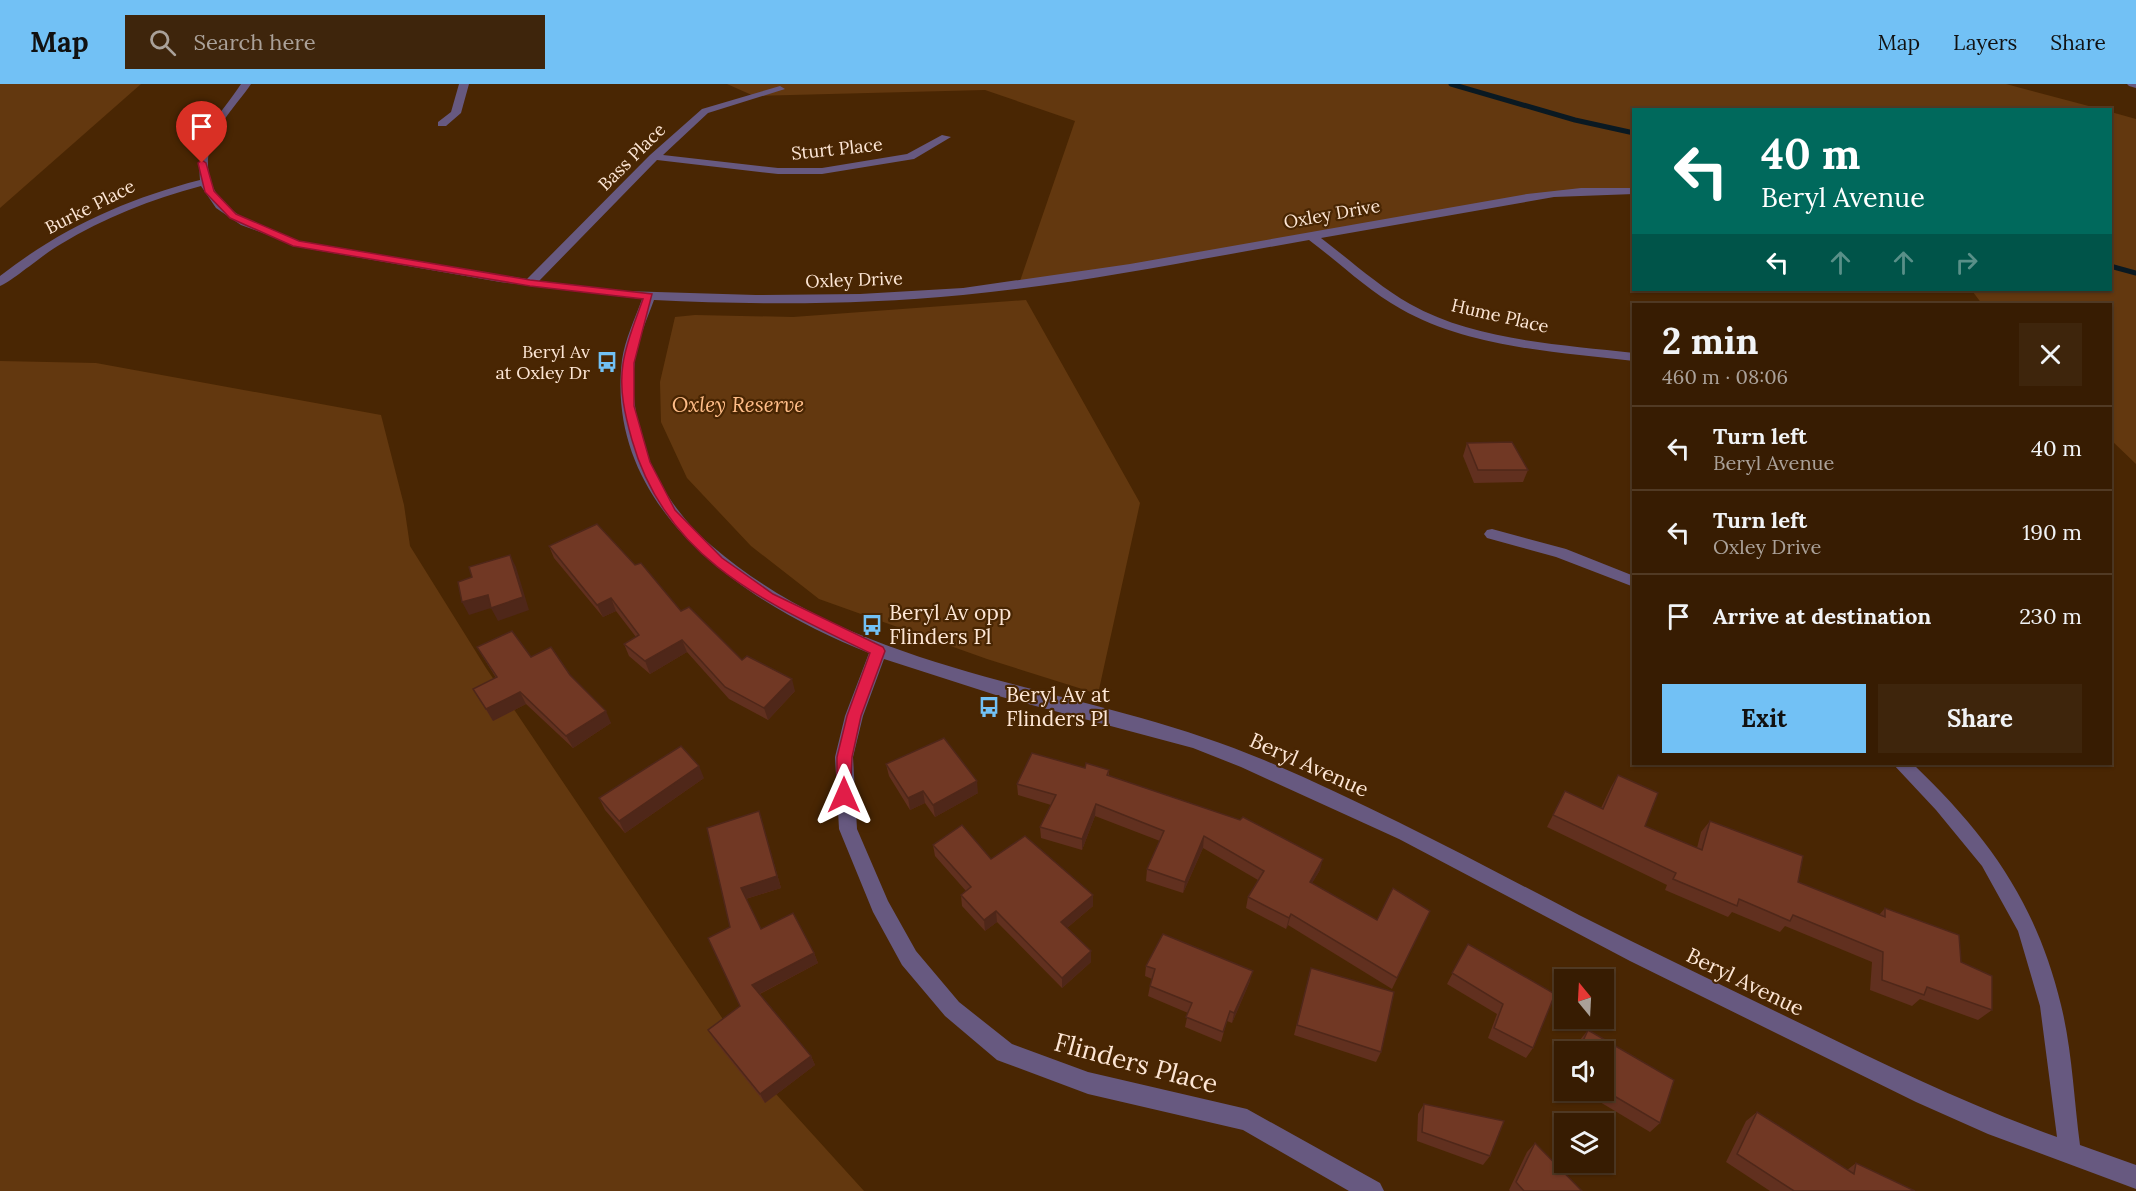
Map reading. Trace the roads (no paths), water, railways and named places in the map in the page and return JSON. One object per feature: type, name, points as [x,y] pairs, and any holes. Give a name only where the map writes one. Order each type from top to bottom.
[{"type":"street","points":[[205,182],[202,163],[208,141],[246,84]]},
{"type":"street","points":[[442,124],[456,113],[464,84]]},
{"type":"street","name":"Bass Place","points":[[530,283],[654,157],[705,111],[780,89]]},
{"type":"street","name":"Sturt Place","points":[[654,157],[778,171],[822,171],[910,157],[946,137]]},
{"type":"street","name":"Burke Place","points":[[0,282],[28,261],[104,216],[142,199],[205,182]]},
{"type":"street","name":"Oxley Drive","points":[[205,182],[209,192],[233,216],[297,244],[530,283],[649,296],[807,300],[964,292],[1571,191],[1632,191]]},
{"type":"street","name":"Hume Place","points":[[1311,236],[1380,291],[1416,311],[1459,329],[1544,345],[1632,357]]},
{"type":"street","name":"Beryl Avenue","points":[[649,296],[630,356],[628,406],[644,462],[670,512],[718,561],[768,597],[878,651],[951,674],[1198,742],[1280,775],[1371,817],[1614,943],[1899,1083],[1987,1122],[2136,1177]]},
{"type":"street","points":[[1492,534],[1561,553],[1632,581]]},
{"type":"street","name":"Flinders Place","points":[[878,651],[854,716],[844,757],[848,829],[880,906],[909,958],[952,1009],[1005,1052],[1088,1083],[1247,1120],[1372,1191]]},
{"type":"street","points":[[1903,765],[1944,804],[1989,860],[2027,929],[2051,1006],[2070,1153]]},
{"type":"waterway","points":[[1451,84],[1575,120],[1632,133]]},
{"type":"waterway","points":[[2112,267],[2136,273]]},
{"type":"place","name":"Beryl Av at Oxley Dr","points":[[607,362]]},
{"type":"place","name":"Beryl Av opp Flinders Pl","points":[[872,625]]},
{"type":"place","name":"Beryl Av at Flinders Pl","points":[[989,707]]},
{"type":"park label","name":"Oxley Reserve","points":[[738,405]]}]
